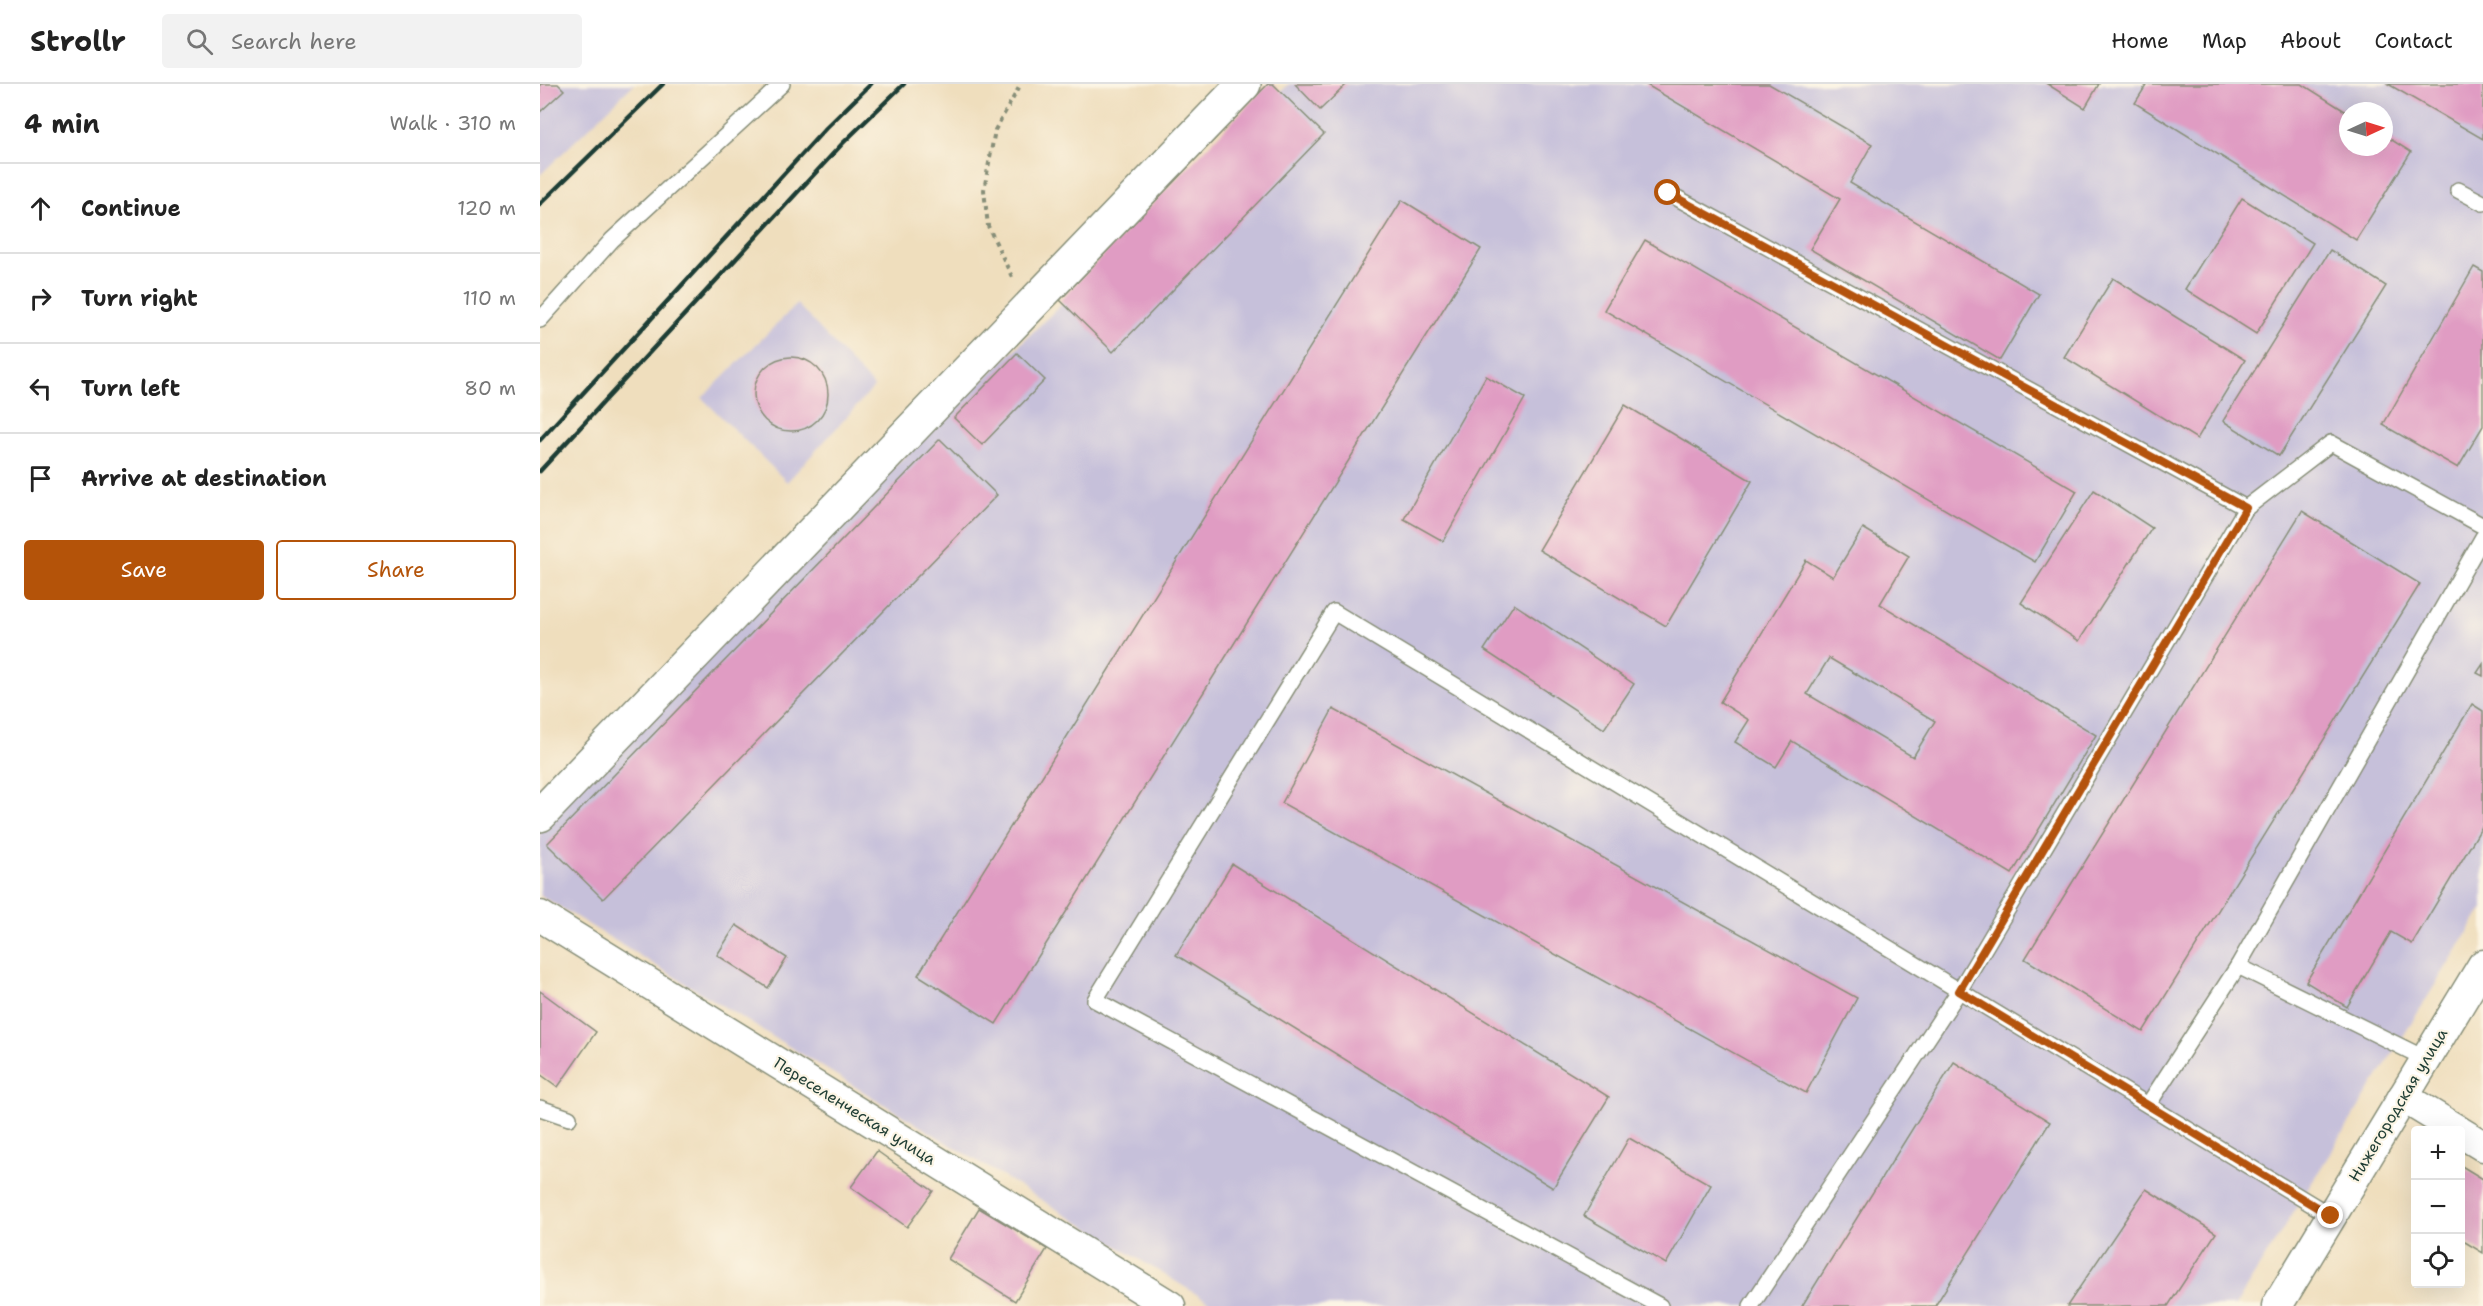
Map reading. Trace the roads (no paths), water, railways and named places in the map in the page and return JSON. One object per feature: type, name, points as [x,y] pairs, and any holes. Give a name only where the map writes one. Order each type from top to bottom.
[{"type":"street","points":[[540,815],[1244,84]]},
{"type":"street","name":"Переселенческая улица","points":[[540,916],[1170,1306]]},
{"type":"street","name":"Нижегородская улица","points":[[2277,1306],[2483,965]]},
{"type":"street","points":[[2403,1097],[2449,1126]]},
{"type":"street","points":[[2465,1136],[2483,1146]]},
{"type":"lane","points":[[540,320],[612,240],[782,84]]},
{"type":"lane","points":[[2458,190],[2483,203]]},
{"type":"lane","points":[[1668,193],[2246,508]]},
{"type":"lane","points":[[1751,1306],[1959,991],[2246,508],[2331,443],[2483,526]]},
{"type":"lane","points":[[2148,1105],[2238,966],[2483,537]]},
{"type":"lane","points":[[1660,1306],[1095,1000],[1334,612],[2331,1216]]},
{"type":"lane","points":[[2238,966],[2426,1059]]},
{"type":"lane","points":[[540,1108],[569,1118]]},
{"type":"railway","points":[[540,204],[663,84]]},
{"type":"railway","points":[[540,440],[826,128],[871,84]]},
{"type":"railway","points":[[540,471],[843,143],[904,84]]}]
